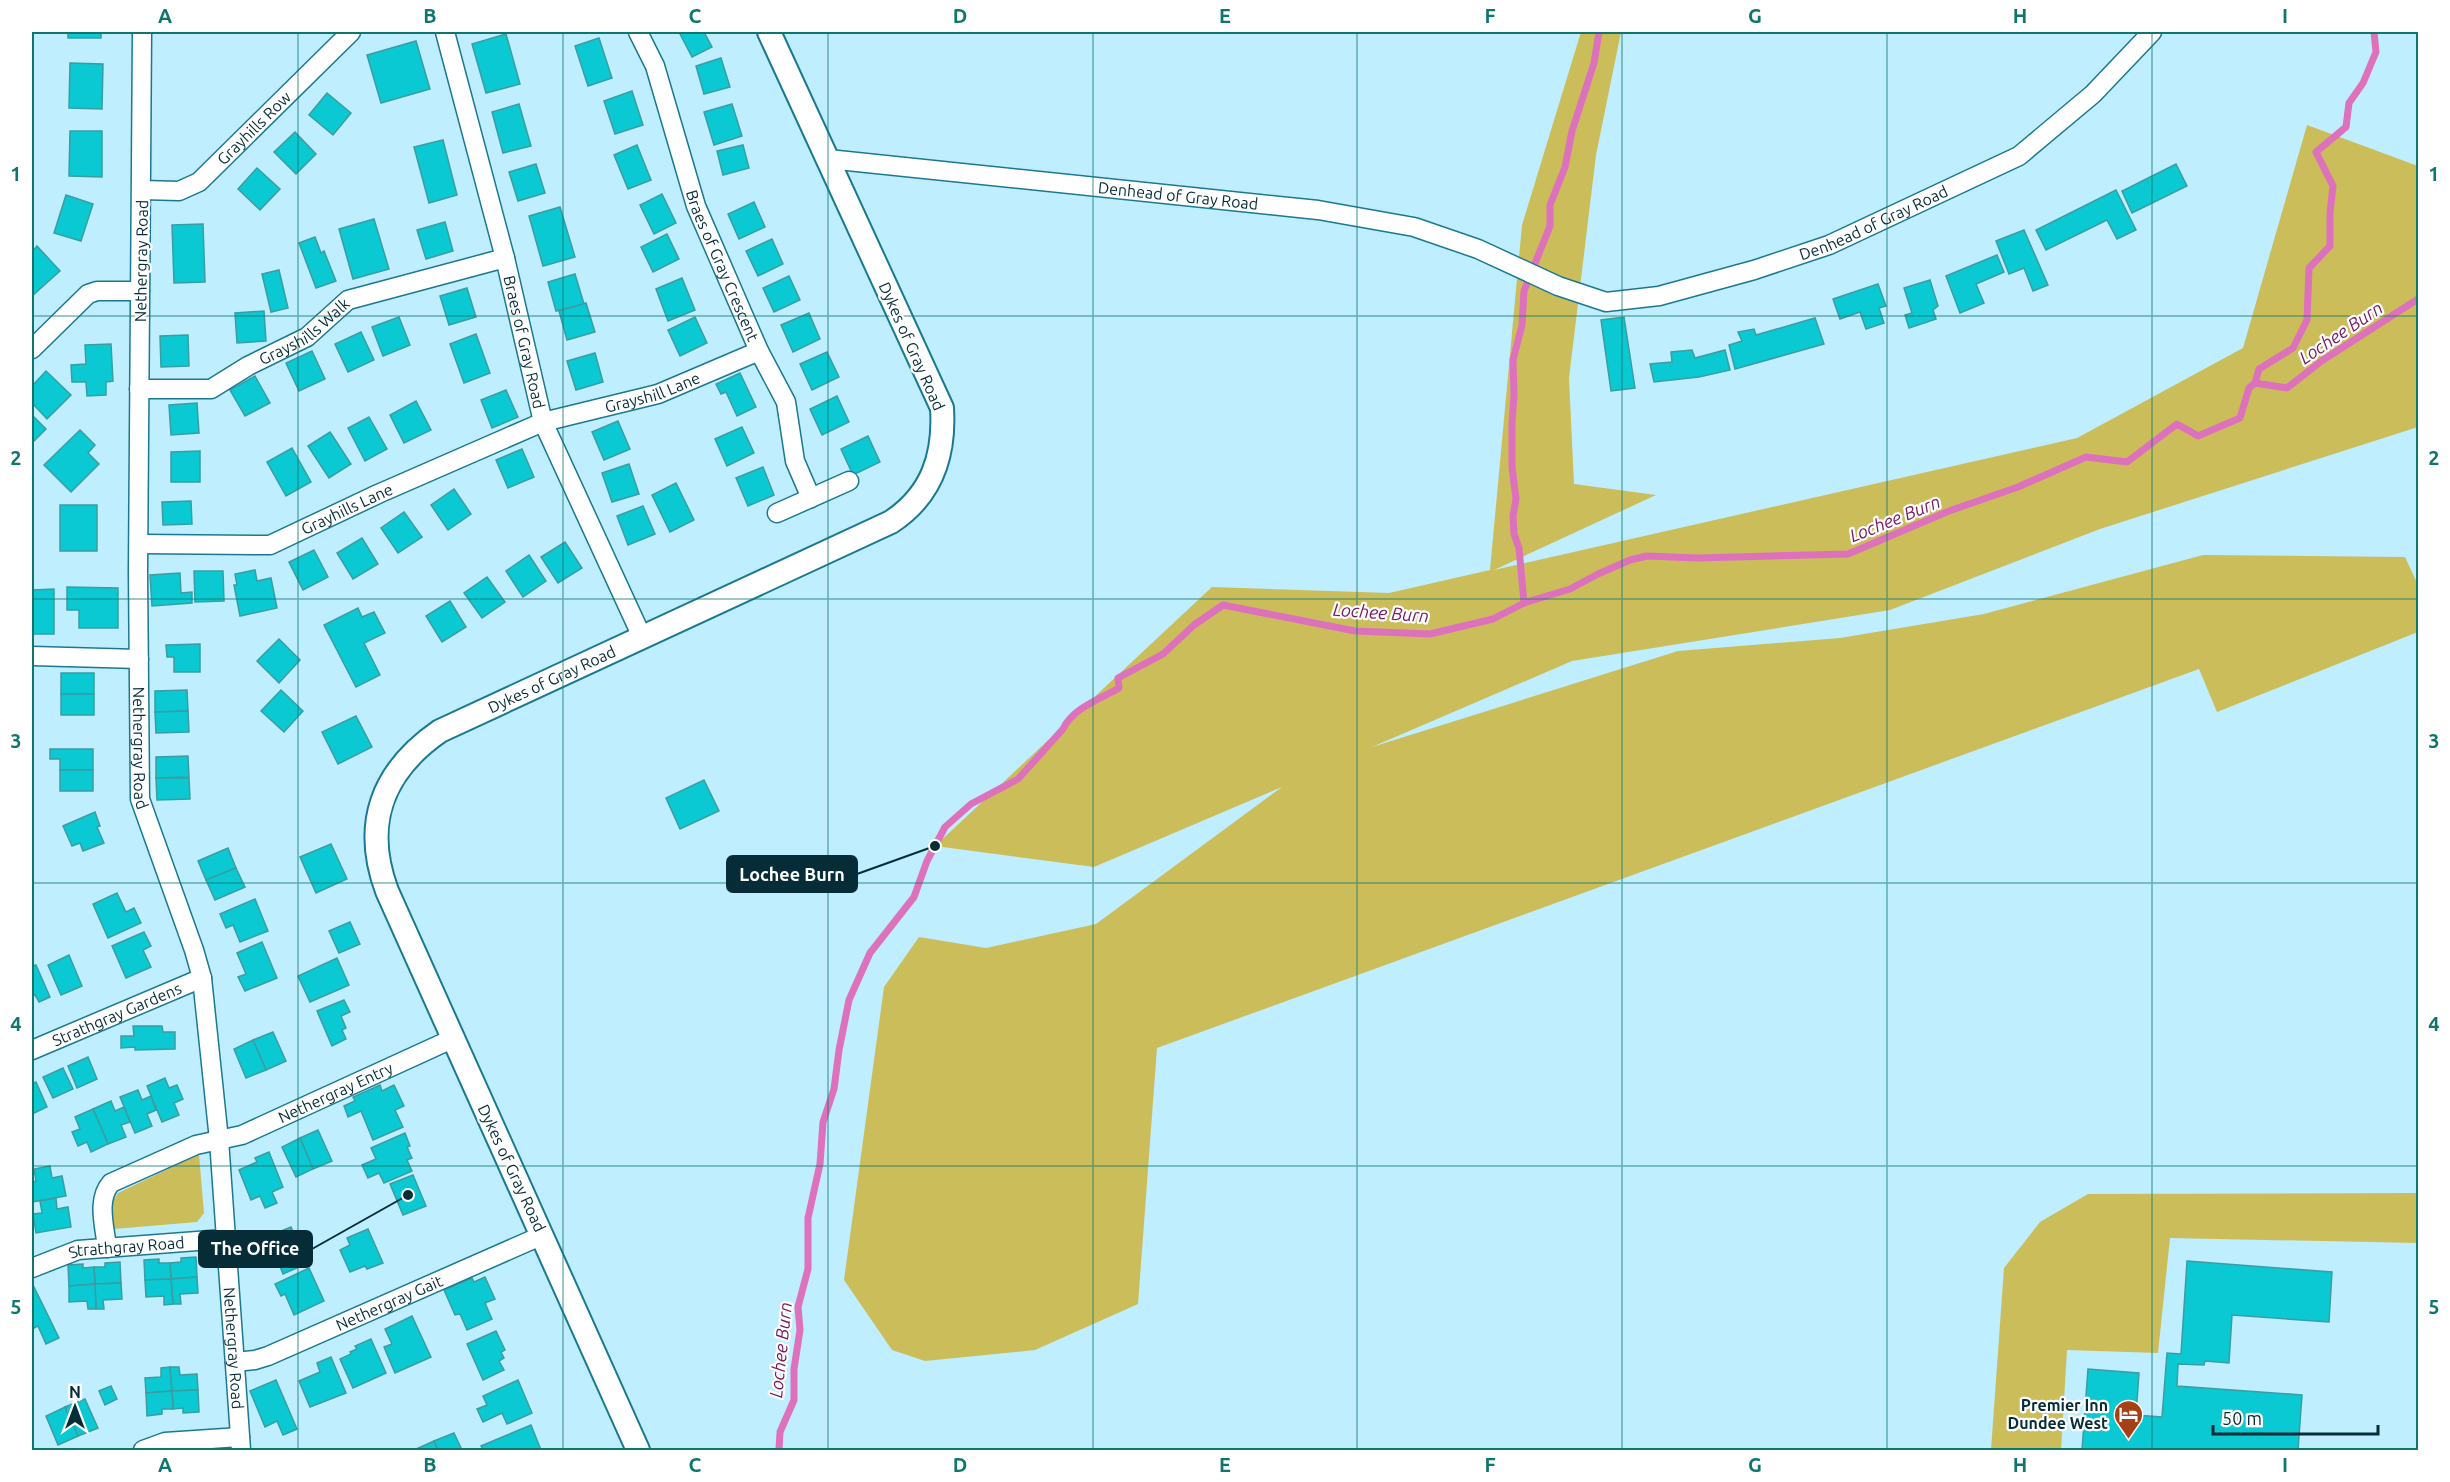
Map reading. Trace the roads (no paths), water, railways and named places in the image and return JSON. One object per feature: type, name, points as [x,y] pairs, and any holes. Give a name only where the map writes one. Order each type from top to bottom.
[{"type":"street","name":"Nethergray Road","points":[[142,32],[140,799],[202,978],[219,1140],[224,1239],[240,1444]]},
{"type":"street","name":"Grayhills Row","points":[[142,190],[179,191],[199,183],[351,32]]},
{"type":"street","name":"Braes of Gray Road","points":[[445,32],[505,258],[543,422],[642,637]]},
{"type":"street","name":"Braes of Gray Crescent","points":[[638,32],[655,66],[696,206],[759,351],[786,402],[795,461],[811,498]]},
{"type":"street","name":"Dykes of Gray Road","points":[[638,1450],[543,1235],[452,1039],[379,869],[376,831],[378,812],[388,785],[402,762],[422,743],[440,731],[891,522],[906,512],[930,484],[944,435],[942,408],[769,32]]},
{"type":"street","name":"Denhead of Gray Road","points":[[828,159],[1318,210],[1414,227],[1478,249],[1548,281],[1606,302],[1659,296],[1754,270],[1829,245],[2019,156],[2093,94],[2152,32]]},
{"type":"street","name":"Grayshills Walk","points":[[140,388],[211,389],[248,366],[307,337],[348,300],[505,258]]},
{"type":"street","points":[[32,349],[88,294],[97,291],[140,291]]},
{"type":"street","name":"Grayshill Lane","points":[[543,422],[658,394],[759,351]]},
{"type":"street","name":"Grayhills Lane","points":[[139,544],[270,545],[378,494],[543,422]]},
{"type":"street","points":[[777,513],[849,481]]},
{"type":"street","points":[[32,656],[139,659]]},
{"type":"street","name":"Strathgray Gardens","points":[[32,1050],[202,978]]},
{"type":"street","name":"Nethergray Entry","points":[[107,1248],[102,1200],[104,1191],[111,1184],[196,1145],[242,1135],[452,1039]]},
{"type":"street","name":"Nethergray Gait","points":[[235,1362],[268,1356],[543,1235]]},
{"type":"street","name":"Strathgray Road","points":[[32,1268],[71,1252],[224,1239]]},
{"type":"street","points":[[142,1450],[165,1442],[240,1444]]},
{"type":"waterway","points":[[1524,603],[1519,548],[1514,534],[1513,516],[1516,499],[1512,467],[1513,360],[1522,325],[1524,291],[1550,226],[1550,205],[1565,167],[1572,131],[1594,63],[1599,32]]},
{"type":"waterway","points":[[2255,383],[2259,369],[2293,348],[2307,320],[2309,268],[2330,246],[2333,186],[2316,152],[2346,127],[2349,103],[2363,83],[2376,52],[2374,32]]},
{"type":"waterway","name":"Lochee Burn","points":[[2255,383],[2287,388],[2323,360],[2418,299]]},
{"type":"waterway","name":"Lochee Burn","points":[[779,1450],[780,1432],[794,1400],[794,1369],[800,1330],[798,1307],[808,1269],[808,1218],[820,1164],[823,1122],[834,1089],[849,1000],[870,953],[914,897],[927,861],[945,827],[971,804],[1018,779],[1073,715],[1119,688],[1118,678],[1163,654],[1194,625],[1223,605],[1355,631],[1430,634],[1493,619],[1524,603],[1570,589],[1630,560],[1647,556],[1697,558],[1848,554],[1949,511],[2018,487],[2086,457],[2127,462],[2177,424],[2198,436],[2240,418],[2249,388],[2255,383]]},
{"type":"place","name":"Lochee Burn","points":[[935,846]]},
{"type":"place","name":"The Office","points":[[408,1195]]},
{"type":"place","name":"Premier Inn Dundee West","points":[[2129,1440]]}]
